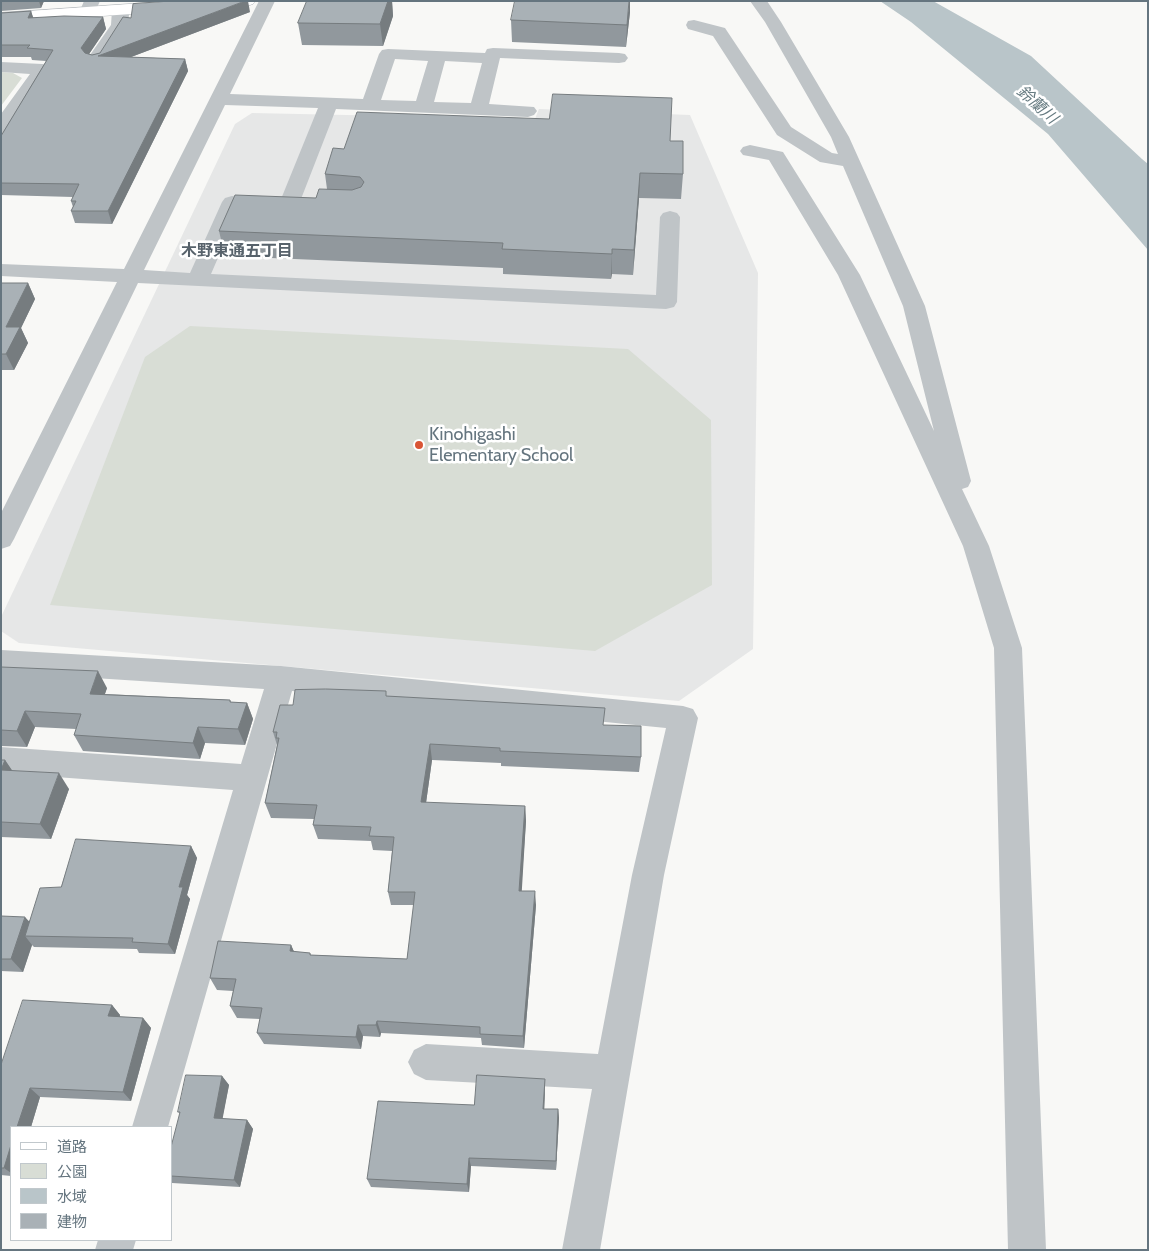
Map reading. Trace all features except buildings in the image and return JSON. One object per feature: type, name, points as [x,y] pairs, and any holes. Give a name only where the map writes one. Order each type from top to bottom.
[{"type":"main road","points":[[1,18],[90,7],[120,10],[247,1]]},
{"type":"street","points":[[1,539],[267,1]]},
{"type":"street","points":[[758,1],[773,22],[840,137],[914,306],[976,546],[1008,648],[1028,1250]]},
{"type":"street","points":[[96,60],[119,25],[120,10]]},
{"type":"street","points":[[694,25],[719,32],[784,131],[827,158],[852,162]]},
{"type":"street","points":[[479,109],[493,52],[619,58]]},
{"type":"street","points":[[370,105],[388,54],[491,58]]},
{"type":"street","points":[[423,107],[438,56]]},
{"type":"street","points":[[1,67],[42,69],[1,128]]},
{"type":"street","points":[[218,98],[528,111]]},
{"type":"street","points":[[270,203],[329,103]]},
{"type":"street","points":[[750,151],[776,156],[849,275],[976,546]]},
{"type":"street","points":[[198,279],[232,202],[337,206]]},
{"type":"street","points":[[1,270],[666,302],[670,217]]},
{"type":"street","points":[[1,661],[281,678],[682,718],[648,875],[581,1250]]},
{"type":"street","points":[[150,1126],[281,678]]},
{"type":"street","points":[[1,760],[252,778]]},
{"type":"street","points":[[426,1062],[613,1072]]},
{"type":"shaded area","name":"Kinohigashi Elementary School","points":[[539,109],[690,115],[758,273],[753,649],[679,701],[19,643],[1,631],[1,617],[235,124],[252,113],[535,119]]},
{"type":"green space","points":[[1,72],[13,73],[22,78],[1,106]]},
{"type":"green space","points":[[190,326],[628,349],[711,420],[712,585],[595,651],[50,605],[145,357]]},
{"type":"water","name":"鈴蘭川","points":[[880,1],[933,1],[1031,56],[1148,164],[1148,250],[1048,134],[911,22]]},
{"type":"place","name":"Kinohigashi Elementary School","points":[[419,445]]},
{"type":"district","name":"木野東通五丁目","points":[[237,251]]}]
